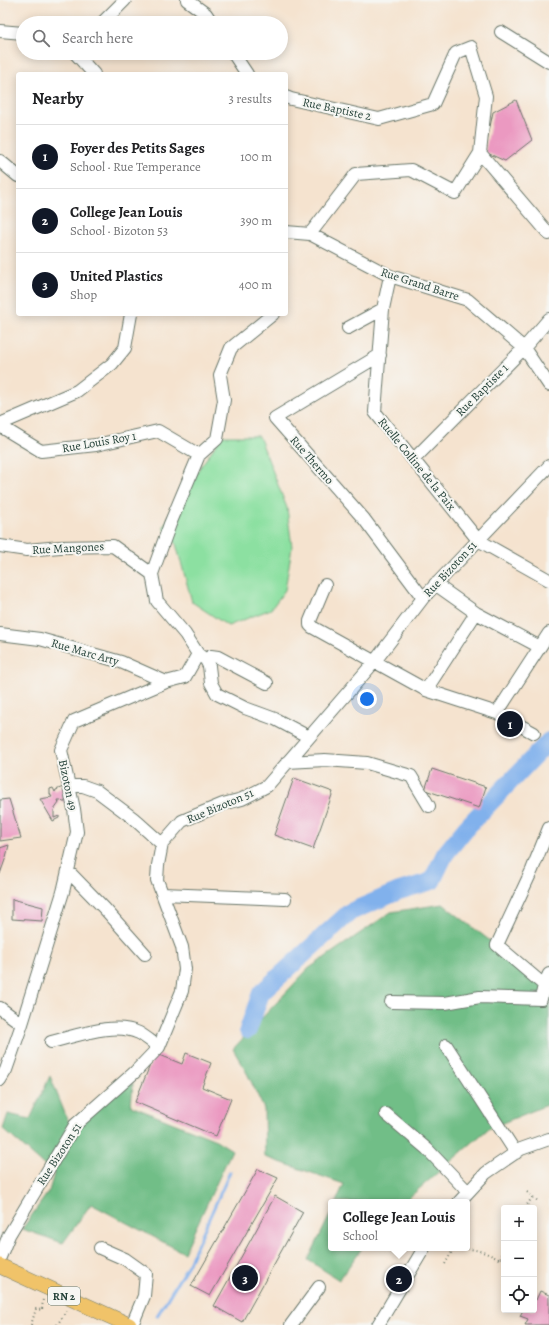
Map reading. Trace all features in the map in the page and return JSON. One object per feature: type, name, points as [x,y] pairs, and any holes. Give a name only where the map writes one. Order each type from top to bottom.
[{"type":"main road","name":"RN 2","points":[[0,1266],[129,1325]]},
{"type":"street","points":[[109,16],[124,0]]},
{"type":"street","points":[[187,0],[207,16]]},
{"type":"street","points":[[0,31],[16,32]]},
{"type":"street","points":[[501,32],[549,62]]},
{"type":"street","name":"Rue Baptiste 2","points":[[288,98],[380,119],[433,104],[456,53],[471,47],[486,96],[480,153],[455,193],[411,170],[356,174],[310,234]]},
{"type":"street","points":[[81,60],[92,72]]},
{"type":"street","points":[[238,60],[246,72]]},
{"type":"street","points":[[480,153],[549,234]]},
{"type":"street","points":[[1,164],[16,175]]},
{"type":"street","points":[[288,232],[310,234]]},
{"type":"street","name":"Rue Grand Barre","points":[[310,234],[390,276],[468,300],[524,348],[549,385]]},
{"type":"street","name":"Ruelle Colline de la Paix","points":[[390,276],[383,309],[375,412],[478,540],[549,580]]},
{"type":"street","points":[[348,328],[383,309]]},
{"type":"street","name":"Rue Louis Roy 1","points":[[0,425],[77,391],[112,364],[125,348],[131,316]]},
{"type":"street","points":[[271,316],[231,348],[220,376],[224,400],[217,439],[199,455],[170,524],[152,574],[157,600],[210,666],[211,683],[217,694],[245,708],[275,719],[309,737]]},
{"type":"street","name":"Rue Baptiste 1","points":[[414,459],[524,348],[549,319]]},
{"type":"street","name":"Rue Thermo","points":[[380,355],[275,418],[364,519],[423,598]]},
{"type":"street","name":"Rue Louis Roy 1","points":[[0,425],[41,451],[96,445],[158,431],[199,455]]},
{"type":"street","name":"Rue Bizoton 51","points":[[0,1257],[9,1235],[75,1125],[135,1072],[159,1047],[182,991],[185,969],[182,947],[157,880],[162,844],[182,821],[223,804],[242,799],[267,786],[375,661],[435,584],[549,466]]},
{"type":"street","name":"Rue Mangones","points":[[0,546],[28,550],[60,547],[113,546],[152,574]]},
{"type":"street","points":[[435,584],[476,613],[540,647]]},
{"type":"street","points":[[325,585],[310,621],[310,625],[312,627],[426,690],[497,713],[534,733]]},
{"type":"street","points":[[426,690],[476,613]]},
{"type":"street","points":[[497,713],[549,633]]},
{"type":"street","name":"Rue Marc Arty","points":[[0,634],[40,639],[121,662],[166,682]]},
{"type":"street","points":[[202,657],[218,657],[267,683]]},
{"type":"street","name":"Bizoton 49","points":[[0,1080],[6,1070],[22,1024],[63,892],[77,832],[74,809],[61,750],[74,722],[166,682],[185,678],[202,657]]},
{"type":"street","points":[[287,762],[325,760],[367,763],[411,776],[428,806]]},
{"type":"street","points":[[69,786],[83,786],[97,791],[133,818],[162,844]]},
{"type":"street","points":[[391,1002],[445,1002],[480,998],[541,999],[547,979],[497,945],[532,870],[549,828]]},
{"type":"street","points":[[68,871],[146,954]]},
{"type":"street","points":[[163,894],[285,899]]},
{"type":"street","points":[[0,1008],[22,1024]]},
{"type":"street","points":[[52,1042],[110,1028],[124,1029],[139,1033],[159,1047]]},
{"type":"street","points":[[446,1045],[516,1153]]},
{"type":"street","points":[[386,1114],[427,1149],[468,1192]]},
{"type":"street","points":[[462,1199],[486,1173],[521,1150],[549,1139]]},
{"type":"street","points":[[100,1248],[125,1259],[146,1274],[144,1296],[132,1325]]},
{"type":"street","points":[[378,1325],[422,1251]]},
{"type":"street","points":[[291,1325],[319,1287]]},
{"type":"path","points":[[527,1192],[539,1202]]},
{"type":"path","points":[[527,1205],[533,1196]]},
{"type":"path","points":[[470,1248],[489,1253],[500,1260],[501,1257]]},
{"type":"path","points":[[445,1264],[452,1251]]},
{"type":"path","points":[[31,1325],[36,1309],[42,1310],[44,1301],[43,1296],[46,1288]]},
{"type":"path","points":[[57,1325],[74,1300]]},
{"type":"green space","points":[[222,436],[259,436],[287,508],[292,547],[285,590],[271,609],[228,626],[192,602],[176,544],[163,528],[178,499]]},
{"type":"green space","points":[[443,904],[549,987],[549,1104],[488,1129],[407,1199],[337,1199],[344,1184],[265,1157],[264,1109],[248,1075],[233,1049],[308,969],[391,912]]},
{"type":"green space","points":[[50,1076],[68,1121],[133,1083],[131,1106],[216,1140],[232,1150],[184,1253],[91,1204],[63,1243],[22,1229],[49,1191],[54,1174],[3,1129],[8,1114],[30,1119]]},
{"type":"green space","points":[[328,1219],[328,1251],[360,1251],[339,1280],[308,1260]]},
{"type":"building","points":[[516,100],[532,140],[505,161],[485,152],[493,112]]},
{"type":"building","points":[[432,769],[486,787],[479,808],[425,790]]},
{"type":"building","points":[[294,778],[333,792],[313,849],[274,835]]},
{"type":"building","points":[[63,787],[66,797],[65,802],[58,800],[59,803],[54,810],[54,818],[59,816],[59,818],[53,821],[40,799],[52,797],[50,794],[50,789],[53,788],[55,792]]},
{"type":"building","points":[[9,799],[21,838],[0,841],[0,800]]},
{"type":"building","points":[[9,845],[6,857],[0,874],[0,848]]},
{"type":"building","points":[[12,899],[43,907],[42,921],[12,919]]},
{"type":"building","points":[[155,1053],[182,1064],[186,1053],[211,1063],[202,1087],[231,1099],[216,1136],[135,1102]]},
{"type":"building","points":[[258,1169],[278,1178],[210,1296],[191,1286]]},
{"type":"building","points":[[275,1196],[303,1212],[242,1322],[214,1306]]},
{"type":"building","points":[[540,1291],[549,1295],[549,1325],[525,1325],[528,1319],[520,1316],[522,1313],[537,1313],[537,1298]]},
{"type":"waterway","points":[[248,1030],[261,993],[350,912],[399,891],[432,881],[445,854],[466,828],[549,741]]},
{"type":"waterway","points":[[157,1316],[189,1263],[230,1172]]},
{"type":"place","name":"Foyer des Petits Sages","points":[[510,724]]},
{"type":"place","name":"United Plastics","points":[[245,1278]]},
{"type":"place","name":"College Jean Louis","points":[[399,1279]]}]
